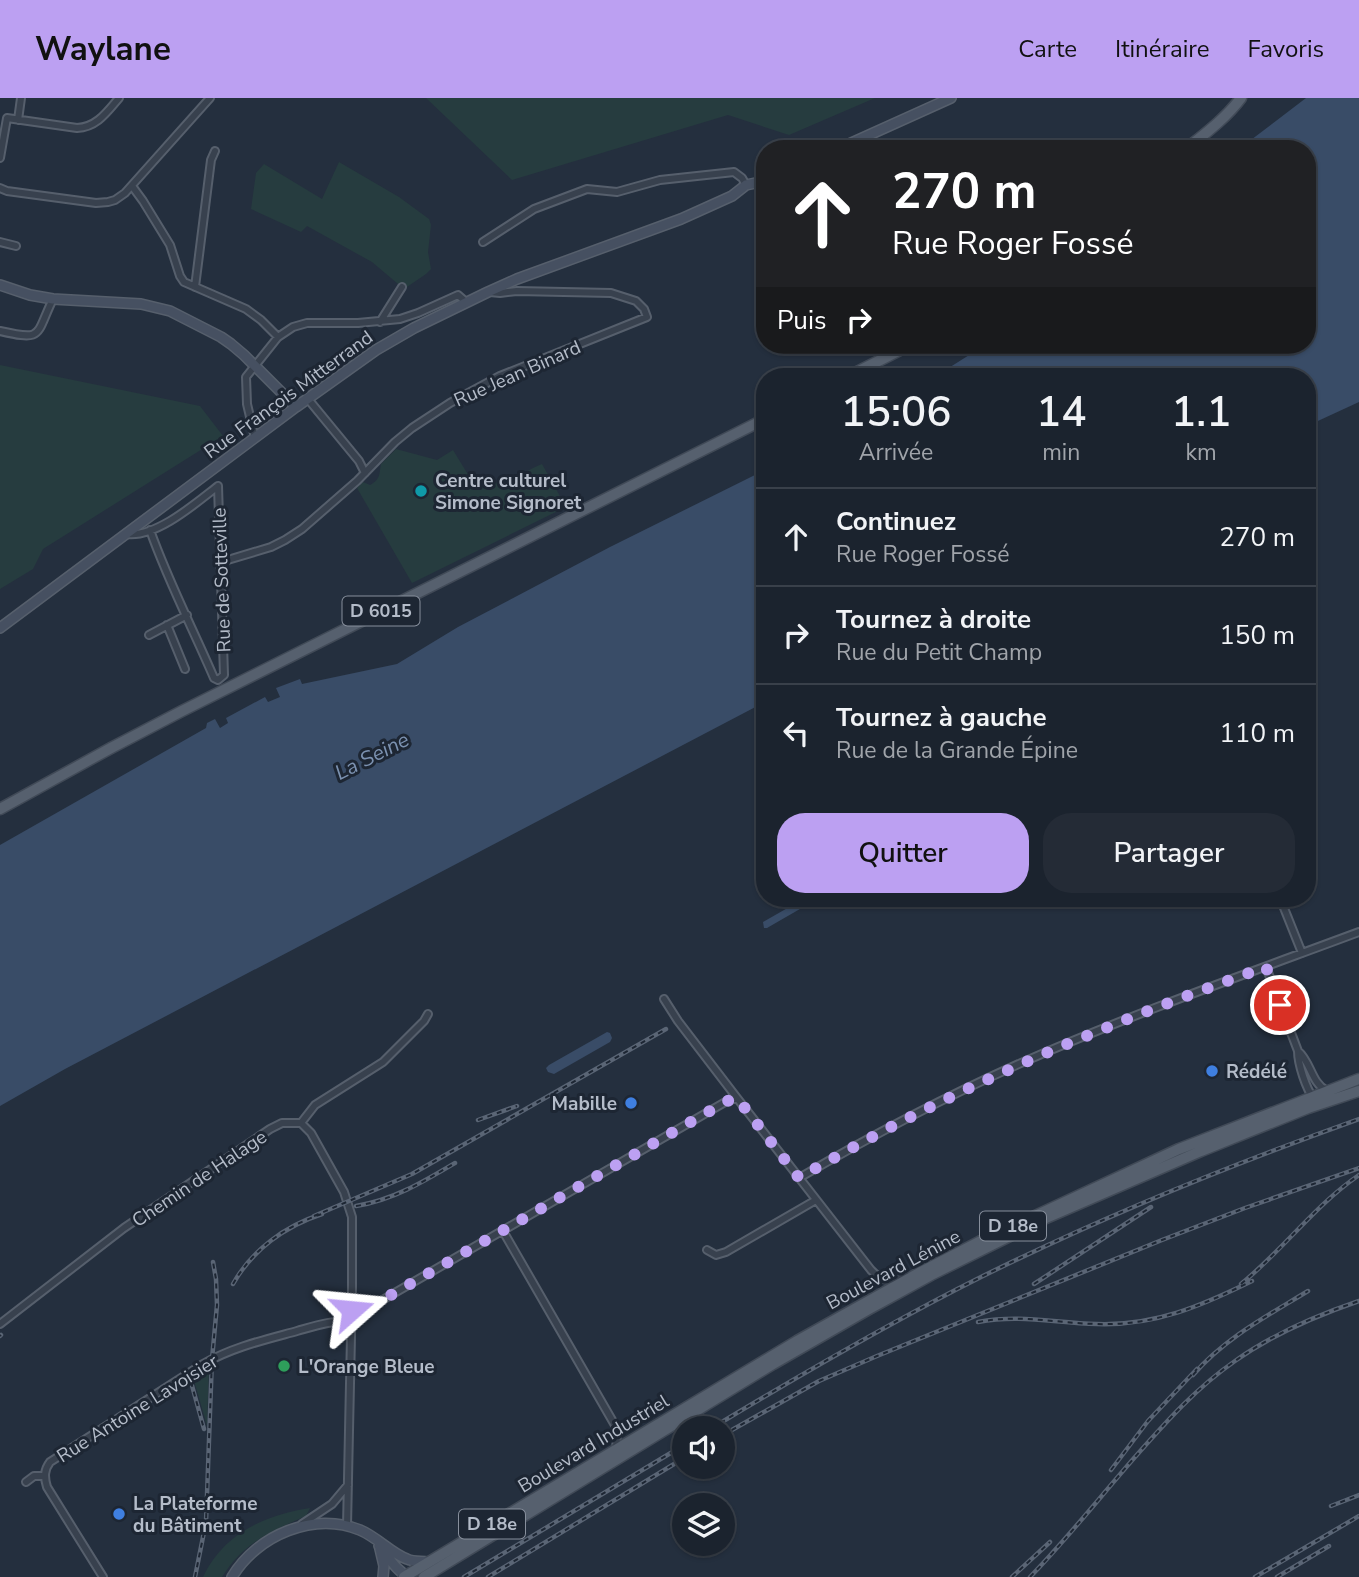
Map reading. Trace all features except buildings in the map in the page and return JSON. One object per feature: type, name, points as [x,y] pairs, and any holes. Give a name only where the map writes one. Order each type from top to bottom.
[{"type":"main road","points":[[1215,126],[1234,98]]},
{"type":"main road","points":[[1197,140],[1215,126],[1241,98]]},
{"type":"main road","points":[[865,368],[892,354]]},
{"type":"main road","name":"D 6015","points":[[0,809],[182,711],[756,424]]},
{"type":"main road","name":"Boulevard Lénine","points":[[726,1387],[879,1303],[1046,1218],[1359,1079]]},
{"type":"main road","name":"Boulevard Lénine","points":[[726,1387],[797,1340],[919,1273],[1041,1212],[1179,1149],[1318,1097],[1359,1091]]},
{"type":"main road","name":"Boulevard Industriel","points":[[406,1577],[726,1387]]},
{"type":"main road","name":"Boulevard Industriel","points":[[424,1577],[726,1387]]},
{"type":"street","points":[[19,120],[21,98]]},
{"type":"street","points":[[0,158],[7,118],[86,127],[99,120],[120,98]]},
{"type":"street","points":[[0,188],[103,203],[115,200],[132,186],[210,98]]},
{"type":"street","points":[[858,140],[951,98]]},
{"type":"street","points":[[195,287],[211,160],[215,151]]},
{"type":"street","points":[[483,242],[534,209],[587,190],[617,192],[660,180],[734,172],[746,185],[756,183]]},
{"type":"street","name":"Rue François Mitterrand","points":[[0,628],[376,350],[414,328],[517,279],[681,219],[732,196],[746,185]]},
{"type":"street","points":[[132,186],[170,245],[184,282],[246,309],[278,337]]},
{"type":"street","points":[[0,242],[16,246]]},
{"type":"street","points":[[0,285],[53,299],[162,308],[221,337],[244,355],[296,407]]},
{"type":"street","points":[[380,322],[402,288]]},
{"type":"street","name":"Rue Jean Binard","points":[[220,562],[271,547],[302,529],[412,428],[458,398],[500,376],[647,317],[636,301],[611,293],[517,290],[488,292]]},
{"type":"street","points":[[255,439],[247,404],[246,377],[278,337],[288,329],[299,324],[380,322],[410,317],[456,295],[466,302]]},
{"type":"street","points":[[0,331],[33,335],[40,329],[53,299]]},
{"type":"street","points":[[309,399],[359,461],[365,473]]},
{"type":"street","name":"Rue de Sotteville","points":[[150,530],[177,518],[218,486],[224,675],[218,680],[214,678],[187,615]]},
{"type":"street","points":[[127,534],[134,535],[150,530],[187,615],[149,635]]},
{"type":"street","points":[[167,625],[185,669]]},
{"type":"street","points":[[1284,907],[1302,953]]},
{"type":"street","points":[[799,1178],[907,1118],[1015,1066],[1123,1021],[1359,932]]},
{"type":"street","points":[[1266,967],[1298,1051],[1298,1058],[1318,1097]]},
{"type":"street","points":[[664,999],[737,1098],[877,1276],[894,1280],[919,1273]]},
{"type":"street","points":[[347,1526],[353,1226],[344,1192],[311,1133],[301,1122],[314,1104],[383,1062],[428,1014]]},
{"type":"street","points":[[1298,1051],[1304,1056],[1318,1097]]},
{"type":"street","points":[[352,1310],[363,1310],[372,1306],[727,1101],[737,1098]]},
{"type":"street","name":"Chemin de Halage","points":[[0,1324],[124,1228],[270,1129],[282,1123],[301,1122]]},
{"type":"street","points":[[707,1250],[716,1255],[721,1254],[816,1200]]},
{"type":"street","points":[[503,1231],[616,1427],[616,1450]]},
{"type":"street","name":"Rue Antoine Lavoisier","points":[[103,1577],[50,1493],[45,1476],[47,1466],[55,1458],[222,1354],[327,1323],[352,1321]]},
{"type":"street","points":[[26,1482],[34,1476],[45,1476]]},
{"type":"street","points":[[232,1577],[255,1550],[298,1527],[332,1504],[348,1485]]},
{"type":"street","points":[[298,1527],[323,1523],[347,1526],[404,1559],[428,1562]]},
{"type":"street","points":[[377,1542],[398,1571],[406,1577]]},
{"type":"street","points":[[377,1542],[384,1566],[383,1577]]},
{"type":"street","points":[[404,1559],[406,1577]]},
{"type":"green space","points":[[426,98],[875,98],[789,135],[728,115],[512,180]]},
{"type":"green space","points":[[339,162],[399,197],[429,219],[431,225],[428,252],[431,269],[404,289],[372,262],[307,226],[301,232],[251,209],[256,173],[264,164],[322,199]]},
{"type":"green space","points":[[0,365],[200,406],[223,436],[43,549],[33,569],[0,589]]},
{"type":"green space","points":[[396,449],[437,460],[453,450],[472,481],[507,481],[542,464],[566,507],[412,583],[357,488],[363,482],[370,485],[376,481],[381,464]]},
{"type":"green space","points":[[209,1367],[207,1426],[193,1377]]},
{"type":"green space","points":[[310,1508],[306,1516],[259,1539],[239,1555],[222,1577],[203,1577],[222,1549],[247,1529],[277,1516]]},
{"type":"water","points":[[1306,98],[1359,98],[1359,402],[1316,422],[1316,368],[949,368],[971,354],[1316,354],[1316,140],[1251,140]]},
{"type":"water","name":"La Seine","points":[[756,474],[756,707],[65,1069],[0,1106],[0,845],[206,728],[207,723],[215,719],[220,728],[228,723],[226,718],[265,697],[268,702],[280,697],[276,688],[300,679],[302,684],[397,664],[458,627]]},
{"type":"water","points":[[789,907],[803,907],[767,928],[764,928],[763,922]]},
{"type":"water","points":[[607,1032],[612,1038],[610,1042],[554,1074],[548,1072],[546,1068],[549,1065]]},
{"type":"railway","points":[[314,1216],[412,1174],[666,1029]]},
{"type":"railway","points":[[478,1120],[517,1106]]},
{"type":"railway","points":[[732,1416],[879,1331],[1027,1255],[1168,1192],[1359,1119]]},
{"type":"railway","points":[[356,1206],[395,1195],[455,1163]]},
{"type":"railway","points":[[735,1428],[819,1381],[877,1356],[1162,1240],[1359,1168]]},
{"type":"railway","points":[[1241,1284],[1328,1200],[1359,1175]]},
{"type":"railway","points":[[1034,1284],[1151,1207]]},
{"type":"railway","points":[[233,1284],[250,1260],[271,1241],[295,1225],[322,1214]]},
{"type":"railway","points":[[195,1577],[206,1522],[212,1359],[217,1305],[213,1262]]},
{"type":"railway","points":[[978,1322],[1009,1319],[1097,1324],[1139,1322],[1177,1313],[1252,1281]]},
{"type":"railway","points":[[1193,1375],[1233,1339],[1308,1291]]},
{"type":"railway","points":[[1030,1577],[1158,1431],[1207,1382],[1249,1351],[1279,1334],[1359,1301]]},
{"type":"railway","points":[[1111,1470],[1148,1421],[1197,1369]]},
{"type":"railway","points":[[191,1382],[204,1429]]},
{"type":"railway","points":[[464,1577],[672,1452]]},
{"type":"railway","points":[[488,1577],[672,1465]]},
{"type":"railway","points":[[1331,1506],[1359,1495]]},
{"type":"railway","points":[[1255,1577],[1359,1516]]},
{"type":"railway","points":[[1012,1577],[1050,1542]]},
{"type":"railway","points":[[1277,1577],[1329,1546]]},
{"type":"place","name":"Centre culturel Simone Signoret","points":[[421,491]]},
{"type":"place","name":"Rédélé","points":[[1212,1071]]},
{"type":"place","name":"Mabille","points":[[631,1103]]},
{"type":"place","name":"L'Orange Bleue","points":[[284,1366]]},
{"type":"place","name":"La Plateforme du Bâtiment","points":[[119,1514]]},
{"type":"route","points":[[352,1310],[363,1310],[372,1306],[727,1101],[737,1098],[799,1178],[907,1118],[1005,1070],[1243,975],[1266,967],[1280,1005]]}]
